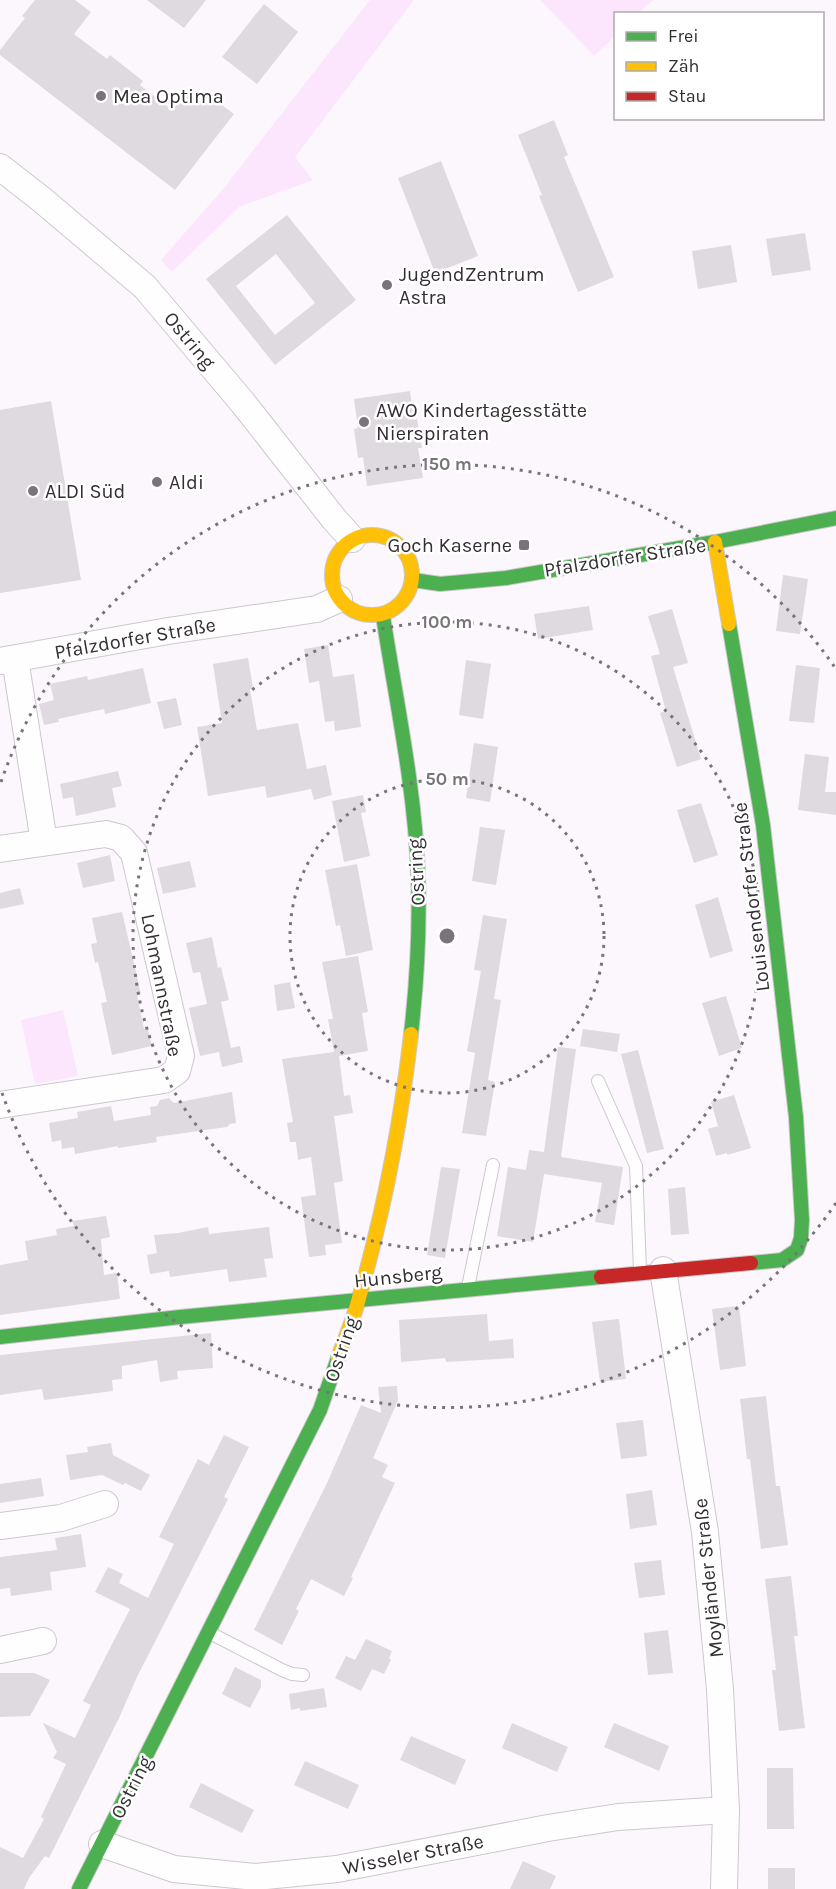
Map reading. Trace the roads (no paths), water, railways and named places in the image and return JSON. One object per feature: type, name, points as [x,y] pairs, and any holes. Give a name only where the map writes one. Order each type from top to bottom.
[{"type":"street","name":"Ostring","points":[[0,167],[41,198],[145,287],[243,403],[352,539]]},
{"type":"street","name":"Pfalzdorfer Straße","points":[[413,580],[440,584],[506,578],[715,542],[836,518]]},
{"type":"street","points":[[368,535],[386,536],[400,545],[410,559],[413,580],[408,594],[399,606],[383,616],[366,616],[351,610],[339,599],[331,578],[336,555],[352,539],[368,535]]},
{"type":"street","name":"Louisendorfer Straße","points":[[715,542],[763,825],[796,1117],[802,1220],[801,1238],[797,1250]]},
{"type":"street","name":"Pfalzdorfer Straße","points":[[8,660],[168,631],[316,609],[339,599]]},
{"type":"street","name":"Ostring","points":[[79,1889],[320,1410],[359,1299],[392,1166],[405,1090],[418,951],[418,873],[410,787],[383,616]]},
{"type":"street","points":[[8,660],[44,842]]},
{"type":"street","name":"Lohmannstraße","points":[[0,849],[106,834],[121,838],[135,853],[181,1056],[177,1071],[164,1080],[0,1105]]},
{"type":"street","name":"Hunsberg","points":[[0,1337],[359,1299],[782,1260],[797,1250]]},
{"type":"street","name":"Moyländer Straße","points":[[652,1271],[705,1532],[720,1689],[726,1810],[724,1889]]},
{"type":"street","points":[[0,1526],[61,1518],[105,1504]]},
{"type":"street","points":[[0,1650],[43,1641]]},
{"type":"street","name":"Wisseler Straße","points":[[102,1844],[174,1869],[256,1877],[337,1869],[548,1828],[618,1817],[726,1810]]},
{"type":"lane","points":[[598,1081],[636,1166],[652,1271]]},
{"type":"lane","points":[[468,1289],[493,1165]]},
{"type":"lane","points":[[209,1632],[282,1670],[291,1674],[303,1675]]},
{"type":"place","name":"Mea Optima","points":[[101,96]]},
{"type":"place","name":"JugendZentrum Astra","points":[[387,285]]},
{"type":"place","name":"AWO Kindertagesstätte Nierspiraten","points":[[364,422]]},
{"type":"place","name":"Aldi","points":[[157,482]]},
{"type":"place","name":"ALDI Süd","points":[[33,491]]},
{"type":"place","name":"Goch Kaserne","points":[[524,545]]}]
